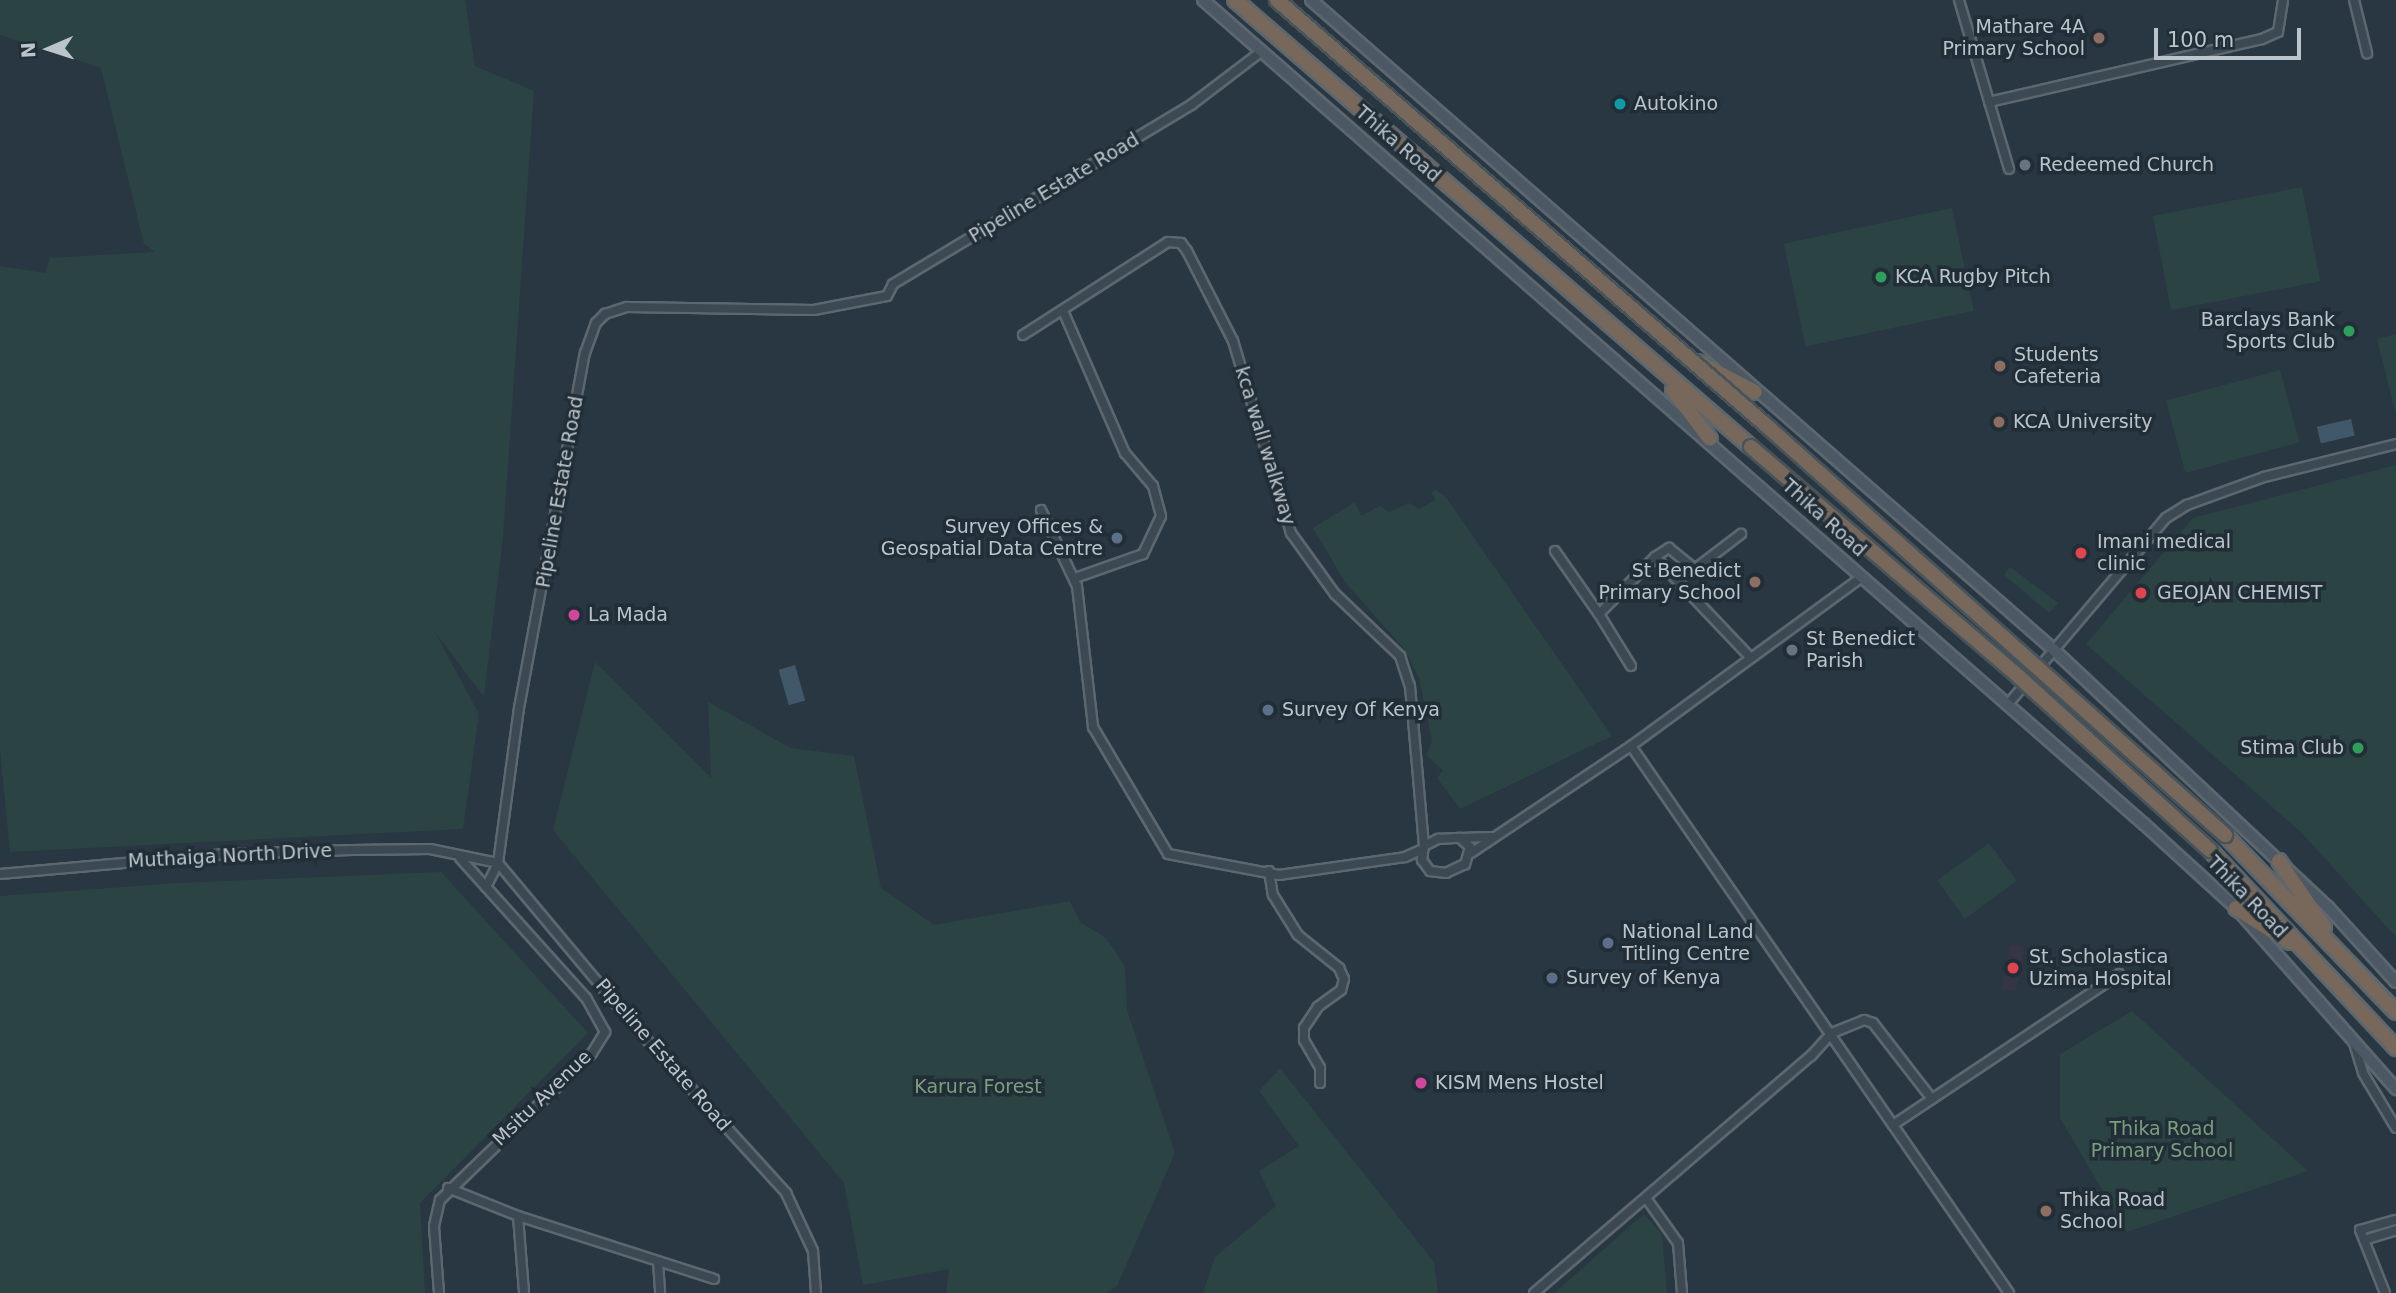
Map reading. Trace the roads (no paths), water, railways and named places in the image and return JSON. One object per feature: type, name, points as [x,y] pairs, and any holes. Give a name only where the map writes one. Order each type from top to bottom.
[{"type":"highway","name":"Thika Road","points":[[1235,0],[1658,371],[1751,447],[2019,677],[2210,850],[2396,1048]]},
{"type":"highway","name":"Thika Road","points":[[1277,0],[2225,835],[2396,1012]]},
{"type":"highway","points":[[1683,356],[1755,392]]},
{"type":"highway","points":[[1658,371],[1710,439]]},
{"type":"highway","points":[[2279,861],[2343,957]]},
{"type":"highway","points":[[2236,908],[2309,954]]},
{"type":"main road","name":"Thika Road","points":[[1203,0],[1710,439],[2236,908],[2396,1089]]},
{"type":"main road","points":[[1311,0],[1755,392],[2054,650],[2328,907],[2396,982]]},
{"type":"street","points":[[1959,0],[2009,169]]},
{"type":"street","points":[[1989,102],[2262,39],[2278,32],[2283,0]]},
{"type":"street","points":[[2354,0],[2367,53]]},
{"type":"street","name":"Pipeline Estate Road","points":[[816,1293],[813,1251],[786,1193],[636,1029],[498,863],[519,708],[584,353],[596,323],[605,314],[627,307],[814,310],[887,296],[893,284],[1170,118],[1262,51]]},
{"type":"street","name":"kca wall walkway","points":[[1023,335],[1064,313],[1168,242],[1181,243],[1233,341],[1291,533],[1335,594],[1400,656],[1410,686],[1423,848]]},
{"type":"street","points":[[1064,313],[1125,453],[1153,485],[1161,516],[1143,554],[1075,579]]},
{"type":"street","points":[[2009,703],[2130,557],[2166,518],[2187,505],[2264,477],[2396,444]]},
{"type":"street","points":[[1041,510],[1075,579],[1093,727],[1161,849],[1168,854],[1300,874],[1405,857],[1438,839],[1492,837]]},
{"type":"street","points":[[1599,614],[1655,557],[1669,548],[1695,569],[1741,534]]},
{"type":"street","points":[[1555,551],[1631,666]]},
{"type":"street","points":[[1655,557],[1751,657]]},
{"type":"street","points":[[1405,857],[1422,860],[1433,874],[1446,873],[1465,864],[1471,853],[1492,837],[1631,746],[1862,577]]},
{"type":"street","points":[[1631,746],[1832,1033],[2009,1293]]},
{"type":"street","points":[[1460,838],[1471,853]]},
{"type":"street","points":[[1422,860],[1423,848]]},
{"type":"street","name":"Muthaiga North Drive","points":[[0,874],[300,852],[430,849],[460,858],[498,863]]},
{"type":"street","points":[[460,858],[486,887],[498,863]]},
{"type":"street","points":[[1269,871],[1273,895],[1298,935],[1342,973],[1341,990],[1318,1007],[1304,1028],[1304,1040],[1320,1068],[1320,1083]]},
{"type":"street","name":"Msitu Avenue","points":[[439,1293],[434,1226],[436,1208],[448,1188],[592,1053],[605,1032],[586,998],[486,887]]},
{"type":"street","points":[[1893,1125],[2119,974]]},
{"type":"street","points":[[1534,1293],[1811,1056],[1832,1033],[1864,1020],[1873,1023],[1932,1098]]},
{"type":"street","points":[[2354,1041],[2363,1073],[2396,1128]]},
{"type":"street","points":[[448,1188],[518,1216],[715,1279]]},
{"type":"street","points":[[1646,1198],[1678,1243],[1682,1293]]},
{"type":"street","points":[[518,1216],[524,1293]]},
{"type":"street","points":[[2385,1293],[2360,1230],[2396,1220]]},
{"type":"street","points":[[2364,1240],[2396,1230]]},
{"type":"street","points":[[657,1262],[660,1293]]},
{"type":"place","name":"Mathare 4A Primary School","points":[[2099,38]]},
{"type":"place","name":"Autokino","points":[[1620,104]]},
{"type":"place","name":"Redeemed Church","points":[[2025,165]]},
{"type":"place","name":"KCA Rugby Pitch","points":[[1881,277]]},
{"type":"place","name":"Barclays Bank Sports Club","points":[[2349,331]]},
{"type":"place","name":"Students Cafeteria","points":[[2000,366]]},
{"type":"place","name":"KCA University","points":[[1999,422]]},
{"type":"place","name":"Survey Offices & Geospatial Data Centre","points":[[1117,538]]},
{"type":"place","name":"Imani medical clinic","points":[[2081,553]]},
{"type":"place","name":"St Benedict Primary School","points":[[1755,582]]},
{"type":"place","name":"GEOJAN CHEMIST","points":[[2141,593]]},
{"type":"place","name":"La Mada","points":[[574,615]]},
{"type":"place","name":"St Benedict Parish","points":[[1792,650]]},
{"type":"place","name":"Survey Of Kenya","points":[[1268,710]]},
{"type":"place","name":"Stima Club","points":[[2358,748]]},
{"type":"place","name":"National Land Titling Centre","points":[[1608,943]]},
{"type":"place","name":"St. Scholastica Uzima Hospital","points":[[2013,968]]},
{"type":"place","name":"Survey of Kenya","points":[[1552,978]]},
{"type":"place","name":"KISM Mens Hostel","points":[[1421,1083]]},
{"type":"place","name":"Thika Road School","points":[[2046,1211]]},
{"type":"park label","name":"Karura Forest","points":[[978,1087]]},
{"type":"park label","name":"Thika Road Primary School","points":[[2162,1140]]}]
